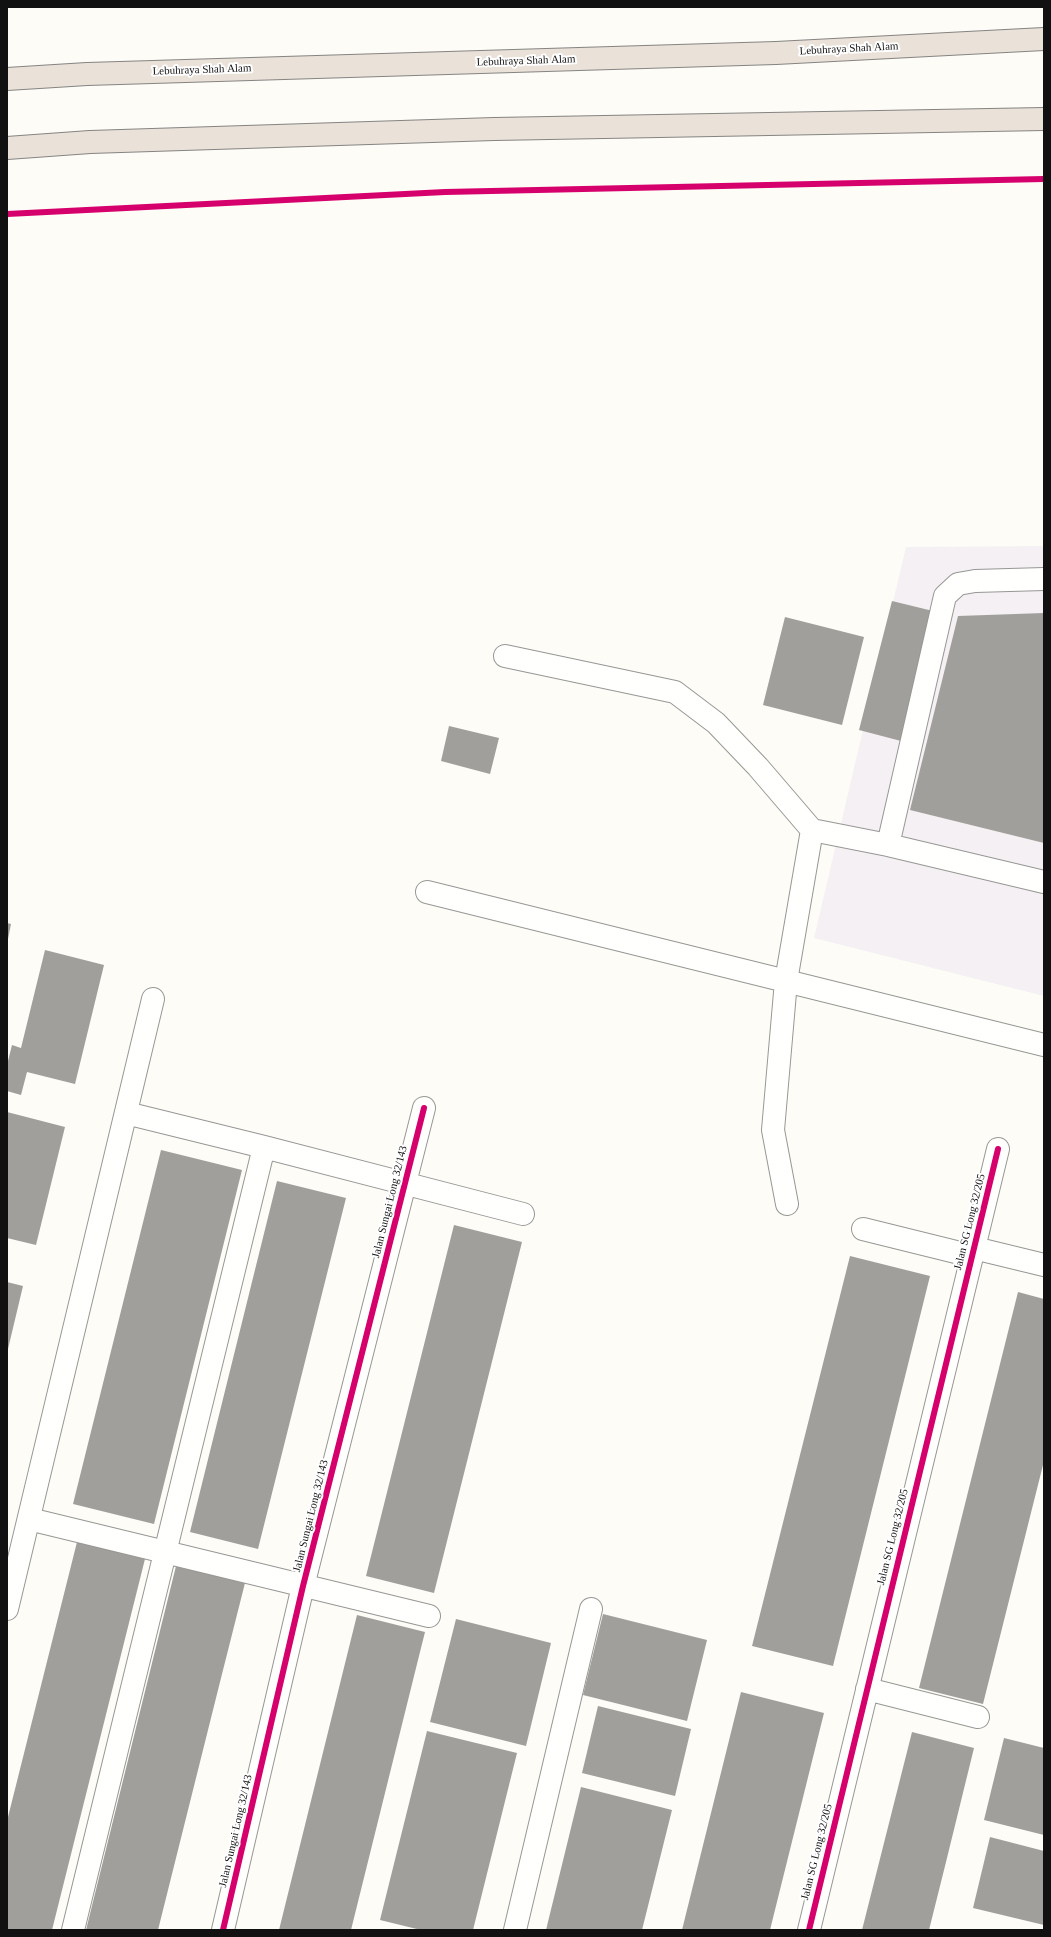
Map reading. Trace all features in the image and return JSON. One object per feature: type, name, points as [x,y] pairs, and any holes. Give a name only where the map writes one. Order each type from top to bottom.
[{"type":"highway","name":"Lebuhraya Shah Alam","points":[[7,79],[87,74],[776,53],[1044,39]]},
{"type":"highway","points":[[7,148],[90,142],[494,129],[1044,119]]},
{"type":"street","points":[[888,845],[945,596],[958,584],[975,581],[1044,579]]},
{"type":"street","points":[[505,656],[675,692],[716,723],[758,767],[812,830],[888,845],[1044,882]]},
{"type":"street","points":[[787,1204],[773,1130],[786,981],[812,830]]},
{"type":"street","points":[[427,892],[1044,1045]]},
{"type":"street","points":[[7,1609],[153,999]]},
{"type":"street","name":"Jalan Sungai Long 32/143","points":[[223,1930],[303,1586],[424,1108]]},
{"type":"street","points":[[126,1113],[406,1182],[523,1214]]},
{"type":"street","points":[[73,1930],[167,1552],[264,1147]]},
{"type":"street","name":"Jalan SG Long 32/205","points":[[809,1930],[998,1149]]},
{"type":"street","points":[[863,1229],[1044,1265]]},
{"type":"street","points":[[29,1519],[429,1616]]},
{"type":"street","points":[[515,1930],[591,1609]]},
{"type":"street","points":[[867,1689],[978,1717]]},
{"type":"shaded area","points":[[1044,546],[1044,996],[814,938],[906,547]]},
{"type":"building","points":[[892,601],[933,611],[901,741],[859,730]]},
{"type":"building","points":[[1044,613],[1044,843],[910,810],[958,616]]},
{"type":"building","points":[[785,617],[864,637],[842,725],[763,705]]},
{"type":"building","points":[[449,726],[499,738],[490,774],[441,761]]},
{"type":"building","points":[[7,923],[11,924],[8,939],[7,939]]},
{"type":"building","points":[[45,950],[104,965],[75,1084],[27,1072],[21,1095],[7,1091],[7,1065],[12,1045],[21,1048]]},
{"type":"building","points":[[7,1112],[65,1127],[36,1245],[7,1238]]},
{"type":"building","points":[[161,1150],[242,1170],[154,1524],[73,1504]]},
{"type":"building","points":[[277,1181],[346,1198],[258,1549],[190,1532]]},
{"type":"building","points":[[454,1225],[522,1242],[434,1593],[366,1576]]},
{"type":"building","points":[[850,1256],[930,1276],[833,1666],[752,1646]]},
{"type":"building","points":[[7,1282],[23,1286],[8,1349],[7,1349]]},
{"type":"building","points":[[1018,1292],[1044,1299],[1044,1461],[983,1704],[919,1688]]},
{"type":"building","points":[[77,1542],[145,1559],[52,1930],[7,1930],[7,1821]]},
{"type":"building","points":[[176,1566],[245,1583],[158,1930],[86,1930]]},
{"type":"building","points":[[603,1614],[707,1640],[687,1721],[583,1695]]},
{"type":"building","points":[[357,1615],[425,1632],[351,1930],[279,1930]]},
{"type":"building","points":[[456,1619],[551,1643],[526,1746],[430,1722]]},
{"type":"building","points":[[741,1692],[824,1713],[770,1930],[682,1930]]},
{"type":"building","points":[[598,1706],[691,1729],[675,1796],[582,1773]]},
{"type":"building","points":[[427,1731],[517,1753],[473,1930],[421,1930],[380,1920]]},
{"type":"building","points":[[912,1732],[974,1748],[929,1930],[862,1930]]},
{"type":"building","points":[[1004,1738],[1044,1748],[1044,1835],[984,1820]]},
{"type":"building","points":[[581,1787],[672,1810],[642,1930],[546,1930]]},
{"type":"building","points":[[990,1837],[1044,1851],[1044,1925],[973,1908]]},
{"type":"cycle path","points":[[7,214],[445,192],[1044,179]]},
{"type":"cycle path","points":[[223,1930],[303,1586],[424,1108]]},
{"type":"cycle path","points":[[809,1930],[998,1149]]}]
